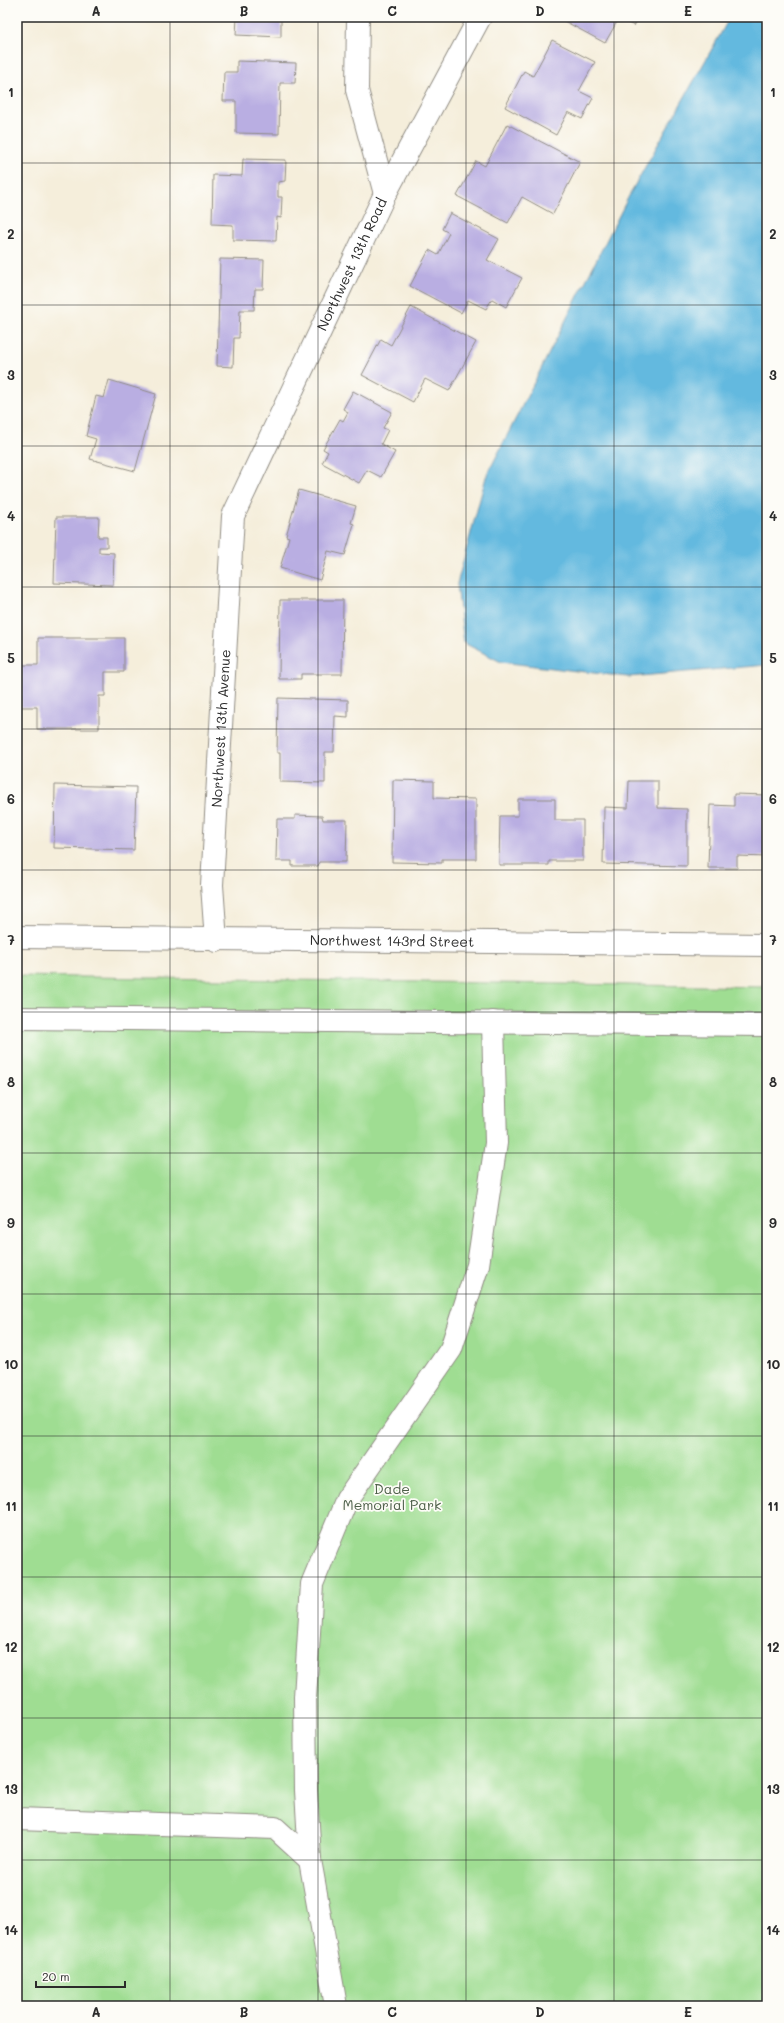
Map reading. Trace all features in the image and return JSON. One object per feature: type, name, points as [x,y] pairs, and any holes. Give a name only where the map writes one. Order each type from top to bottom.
[{"type":"street","points":[[358,17],[357,90],[385,194]]},
{"type":"street","name":"Northwest 13th Road","points":[[233,516],[385,194],[480,17]]},
{"type":"street","name":"Northwest 13th Avenue","points":[[216,941],[212,885],[233,516]]},
{"type":"street","name":"Northwest 143rd Street","points":[[17,937],[216,941],[767,945]]},
{"type":"street","points":[[17,1018],[767,1025]]},
{"type":"street","points":[[336,2006],[310,1860],[306,1790],[305,1697],[312,1584],[347,1499],[451,1349],[478,1265],[496,1143],[493,1022]]},
{"type":"street","points":[[17,1819],[275,1828],[310,1860]]},
{"type":"green space","name":"Dade Memorial Park","points":[[17,976],[767,987],[767,2006],[17,2006]]},
{"type":"water","points":[[730,17],[767,17],[767,665],[628,677],[501,662],[464,643],[457,584],[486,477],[631,192]]},
{"type":"building","points":[[237,17],[281,17],[281,37],[236,35]]},
{"type":"building","points":[[557,17],[639,17],[634,26],[619,18],[605,43]]},
{"type":"building","points":[[552,40],[595,62],[579,91],[593,98],[582,119],[568,112],[556,135],[505,107],[524,71],[533,76]]},
{"type":"building","points":[[237,61],[296,63],[295,83],[280,83],[279,134],[236,133],[236,101],[223,101],[224,72],[237,72]]},
{"type":"building","points":[[507,124],[580,162],[553,214],[522,197],[508,223],[457,196],[476,161],[485,166]]},
{"type":"building","points":[[243,159],[286,160],[285,181],[278,182],[278,197],[282,197],[281,218],[277,217],[276,241],[233,240],[233,225],[212,224],[213,175],[242,176]]},
{"type":"building","points":[[450,213],[499,239],[487,260],[522,278],[506,307],[492,299],[486,309],[468,300],[461,313],[410,286],[429,250],[438,255],[449,233],[442,229]]},
{"type":"building","points":[[220,259],[264,260],[263,289],[255,289],[254,310],[240,310],[239,338],[234,338],[233,367],[217,366]]},
{"type":"building","points":[[411,307],[476,342],[449,391],[425,379],[413,402],[362,375],[381,339],[391,345]]},
{"type":"building","points":[[109,380],[156,394],[135,471],[90,459],[96,439],[86,436],[96,396],[104,398]]},
{"type":"building","points":[[353,391],[392,412],[383,428],[388,430],[381,444],[395,452],[381,477],[367,470],[359,483],[322,463],[328,452],[323,449],[340,419],[343,421],[348,412],[343,409]]},
{"type":"building","points":[[299,490],[356,506],[351,523],[354,524],[345,555],[328,551],[320,580],[280,568],[289,537],[286,536]]},
{"type":"building","points":[[56,517],[99,517],[98,537],[107,537],[107,547],[99,547],[99,552],[114,553],[113,585],[54,583]]},
{"type":"building","points":[[280,600],[343,600],[342,674],[301,674],[301,679],[279,679]]},
{"type":"building","points":[[38,638],[124,638],[124,672],[105,672],[105,696],[99,696],[99,729],[37,729],[37,707],[21,707],[22,665],[38,665]]},
{"type":"building","points":[[278,698],[348,700],[348,717],[335,716],[334,752],[325,752],[325,783],[280,782],[280,753],[277,753]]},
{"type":"building","points":[[393,780],[434,781],[434,798],[476,799],[476,859],[442,859],[442,863],[392,862]]},
{"type":"building","points":[[629,781],[658,781],[658,808],[687,809],[687,866],[603,864],[604,807],[628,808]]},
{"type":"building","points":[[55,785],[136,787],[134,850],[54,848]]},
{"type":"building","points":[[734,794],[766,795],[767,857],[737,856],[737,868],[708,868],[710,805],[734,806]]},
{"type":"building","points":[[518,799],[555,799],[555,820],[583,820],[583,861],[549,861],[549,865],[499,865],[500,816],[518,816]]},
{"type":"building","points":[[295,815],[322,816],[323,820],[347,820],[346,862],[319,862],[318,866],[292,866],[292,861],[276,861],[277,819],[295,819]]}]
